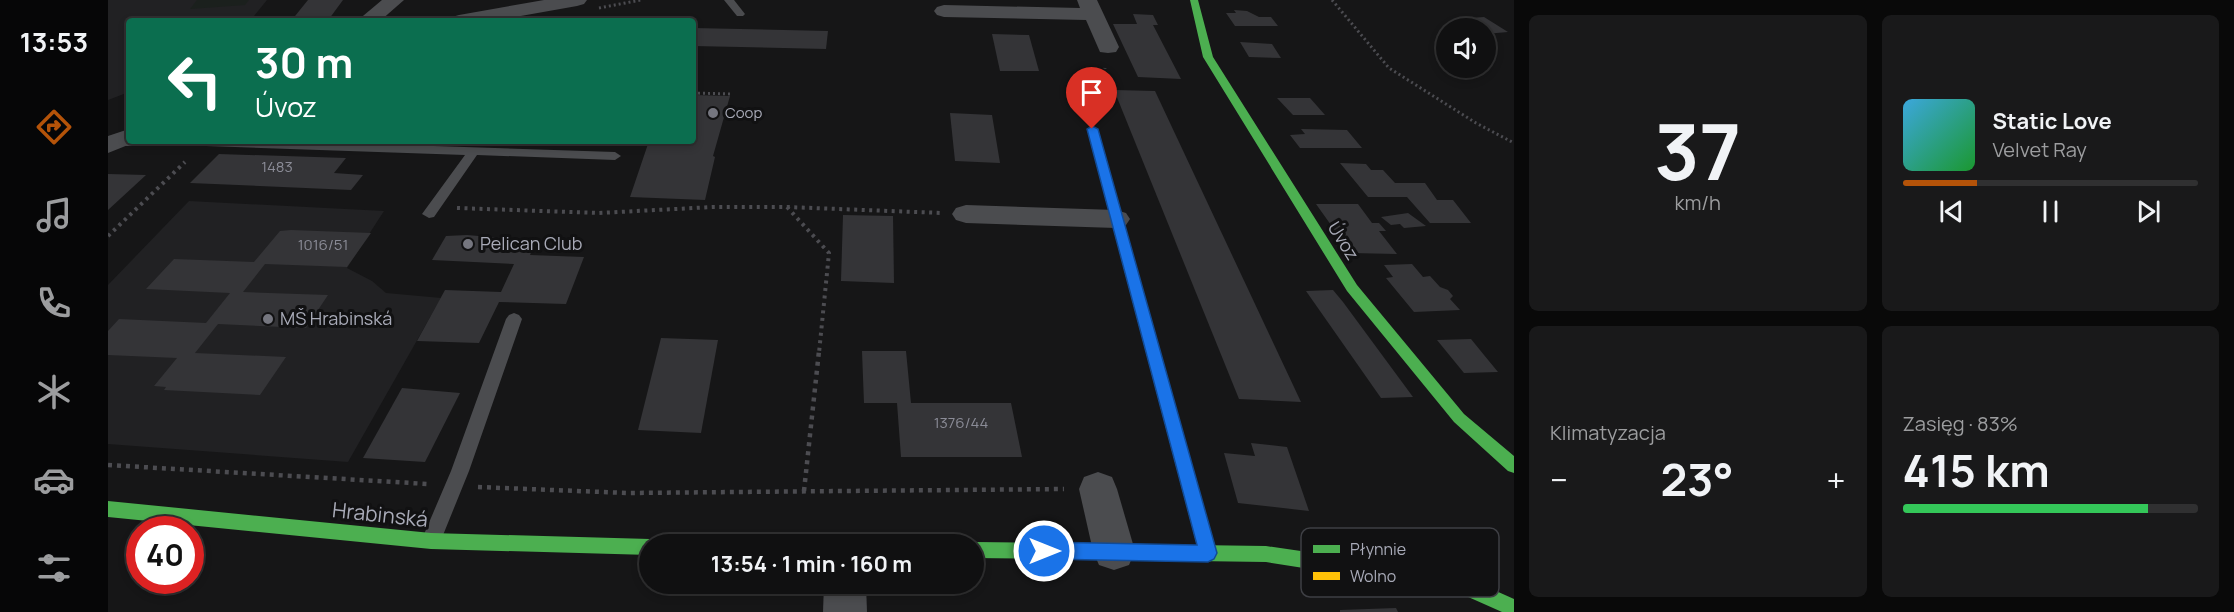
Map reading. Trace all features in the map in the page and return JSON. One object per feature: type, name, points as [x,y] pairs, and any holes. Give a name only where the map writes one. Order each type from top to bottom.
[{"type":"street","points":[[371,18],[394,0]]},
{"type":"street","points":[[476,18],[576,0]]},
{"type":"street","name":"Úvoz","points":[[1194,0],[1208,57],[1352,288],[1459,418],[1514,466]]},
{"type":"street","points":[[944,11],[1090,7],[1108,47]]},
{"type":"street","points":[[1092,129],[1208,553]]},
{"type":"street","points":[[966,214],[1116,219]]},
{"type":"street","points":[[1098,489],[1114,551]]},
{"type":"street","name":"Hrabinská","points":[[108,509],[431,541],[639,547]]},
{"type":"street","points":[[984,550],[1266,554],[1301,559]]},
{"type":"street","points":[[844,594],[845,612]]},
{"type":"street","points":[[1489,597],[1514,608]]},
{"type":"lane","points":[[729,0],[740,14]]},
{"type":"lane","points":[[266,144],[615,156]]},
{"type":"lane","points":[[431,211],[474,151]]},
{"type":"lane","points":[[431,541],[514,319]]},
{"type":"path","points":[[1332,0],[1389,68],[1476,123],[1514,143]]},
{"type":"path","points":[[1092,129],[1104,80],[1108,47]]},
{"type":"path","points":[[696,93],[733,94]]},
{"type":"path","points":[[108,236],[204,144]]},
{"type":"path","points":[[431,211],[599,213],[713,207],[787,207],[966,214]]},
{"type":"path","points":[[787,207],[829,253],[804,490]]},
{"type":"path","points":[[108,465],[453,486],[627,493],[1098,489]]},
{"type":"shaded area","points":[[108,0],[267,0],[252,18],[126,18],[126,93],[108,100]]},
{"type":"shaded area","points":[[197,0],[249,0],[245,5],[190,9]]},
{"type":"shaded area","name":"MŠ Hrabinská","points":[[189,201],[384,211],[347,268],[372,281],[386,293],[441,298],[348,462],[108,444],[108,285]]},
{"type":"building","points":[[308,0],[343,0],[330,18],[293,18]]},
{"type":"building","points":[[1234,10],[1247,11],[1259,17],[1271,17],[1278,26],[1235,26],[1226,13],[1236,13]]},
{"type":"building","points":[[1133,14],[1153,15],[1158,25],[1153,25],[1181,79],[1138,77],[1113,24],[1137,24]]},
{"type":"building","points":[[1496,24],[1508,32],[1496,33]]},
{"type":"building","points":[[696,28],[828,31],[826,49],[696,46]]},
{"type":"building","points":[[992,34],[1029,35],[1039,71],[1000,71]]},
{"type":"building","points":[[1240,42],[1272,44],[1281,58],[1249,57]]},
{"type":"building","points":[[1114,90],[1155,91],[1301,402],[1239,399]]},
{"type":"building","points":[[696,95],[730,96],[713,156],[715,157],[705,200],[630,197],[648,144],[696,144]]},
{"type":"building","points":[[1277,98],[1310,98],[1325,115],[1293,115]]},
{"type":"building","points":[[950,113],[992,115],[1000,163],[955,161]]},
{"type":"building","points":[[1301,129],[1347,130],[1362,148],[1300,148],[1290,135],[1305,134]]},
{"type":"building","points":[[219,154],[346,158],[334,173],[363,175],[351,190],[190,183]]},
{"type":"building","points":[[1340,163],[1366,164],[1371,170],[1383,170],[1395,183],[1425,183],[1437,200],[1453,200],[1471,223],[1430,223],[1407,197],[1368,197]]},
{"type":"building","points":[[108,174],[146,175],[108,210]]},
{"type":"building","points":[[1316,204],[1358,204],[1372,223],[1379,223],[1386,231],[1379,231],[1397,254],[1351,253]]},
{"type":"building","points":[[1408,213],[1426,226],[1404,228],[1400,224],[1391,225],[1381,217]]},
{"type":"building","points":[[843,215],[893,216],[894,283],[841,281]]},
{"type":"building","points":[[280,231],[371,233],[347,267],[265,264],[243,292],[328,295],[306,328],[218,324],[195,353],[286,357],[260,395],[164,390],[166,387],[154,386],[177,358],[108,355],[108,331],[119,319],[206,323],[230,293],[146,289],[174,259],[254,262]]},
{"type":"building","points":[[467,235],[536,241],[530,255],[584,257],[566,304],[499,302],[479,343],[417,341],[445,290],[501,292],[514,264],[432,260],[446,236]]},
{"type":"building","points":[[1412,264],[1423,277],[1430,276],[1440,287],[1448,290],[1453,296],[1450,299],[1460,310],[1414,312],[1386,278],[1393,277],[1384,265]]},
{"type":"building","points":[[1333,290],[1413,397],[1381,398],[1306,291]]},
{"type":"building","points":[[661,338],[718,340],[701,433],[638,430]]},
{"type":"building","points":[[1471,339],[1498,372],[1464,373],[1437,340]]},
{"type":"building","points":[[862,351],[906,351],[911,403],[1011,403],[1022,457],[901,457],[897,403],[864,403]]},
{"type":"building","points":[[402,388],[460,393],[425,462],[363,458]]},
{"type":"building","points":[[1251,443],[1287,447],[1309,511],[1238,503],[1224,453],[1255,456]]},
{"type":"building","points":[[1396,608],[1398,612],[1340,612],[1340,610]]},
{"type":"traffic: fast","points":[[1194,0],[1208,57],[1352,288],[1459,418],[1514,466]]},
{"type":"traffic: fast","points":[[108,509],[431,541],[639,547]]},
{"type":"traffic: fast","points":[[984,550],[1266,554],[1301,559]]},
{"type":"traffic: fast","points":[[1489,597],[1514,608]]},
{"type":"traffic: slow","points":[[1092,129],[1208,553]]},
{"type":"place","name":"Coop","points":[[713,113]]},
{"type":"place","name":"Pelican Club","points":[[468,244]]},
{"type":"place","name":"MŠ Hrabinská","points":[[268,319]]},
{"type":"route","points":[[1044,551],[1208,553],[1092,129]]}]
